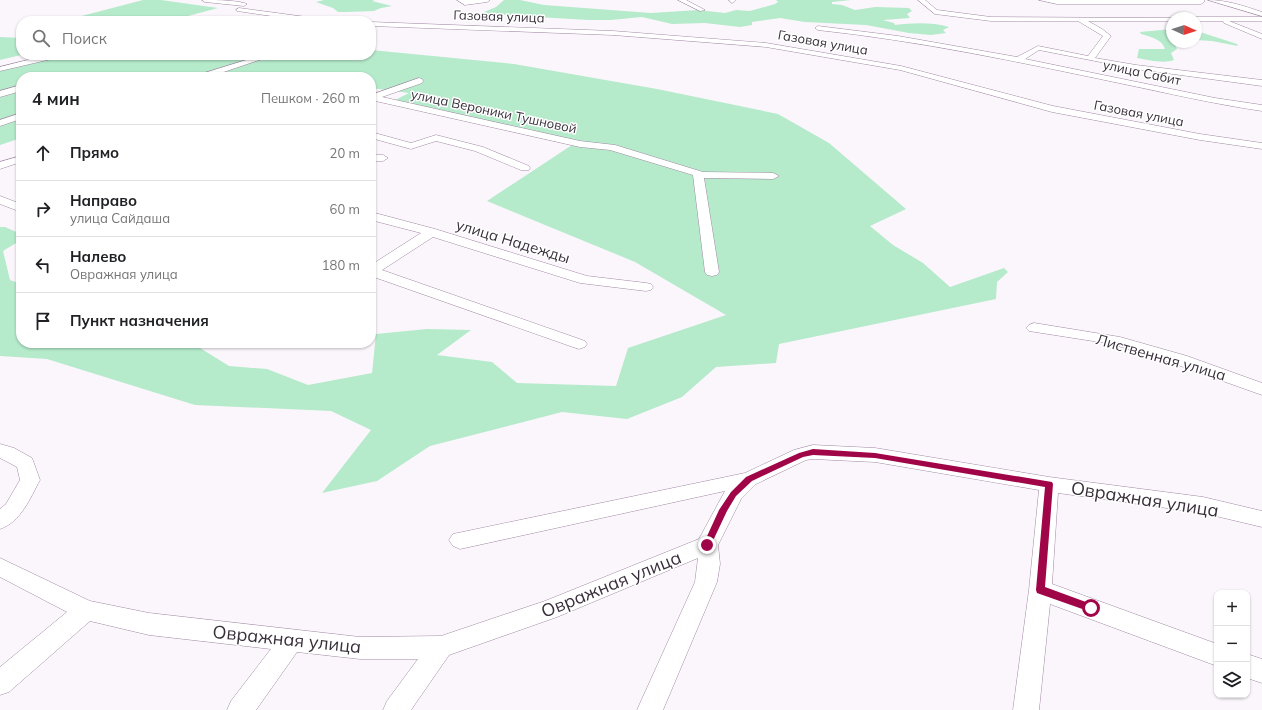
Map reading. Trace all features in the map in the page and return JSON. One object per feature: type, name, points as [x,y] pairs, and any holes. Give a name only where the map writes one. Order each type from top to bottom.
[{"type":"street","points":[[205,0],[246,2]]},
{"type":"street","points":[[460,0],[465,3],[487,0]]},
{"type":"street","points":[[681,0],[702,10]]},
{"type":"street","points":[[921,0],[934,12],[991,19],[1166,18]]},
{"type":"street","points":[[1042,0],[1057,2],[1201,2],[1201,0]]},
{"type":"street","points":[[1211,0],[1262,14]]},
{"type":"street","points":[[246,2],[239,10],[284,16]]},
{"type":"street","points":[[1137,2],[1151,9]]},
{"type":"street","points":[[1158,12],[1166,15]]},
{"type":"street","points":[[1079,19],[1100,30],[1107,36],[1090,59]]},
{"type":"street","points":[[1202,19],[1262,20]]},
{"type":"street","points":[[1219,19],[1262,37]]},
{"type":"street","name":"Газовая улица","points":[[376,24],[613,33],[766,44],[901,68],[1052,109],[1200,137],[1262,146]]},
{"type":"street","name":"улица Сабит","points":[[818,28],[890,36],[1262,108]]},
{"type":"street","points":[[1018,60],[1038,48],[1136,67],[1262,83]]},
{"type":"street","points":[[0,69],[37,60]]},
{"type":"street","points":[[217,72],[255,60]]},
{"type":"street","points":[[376,96],[419,80]]},
{"type":"street","points":[[0,94],[16,89]]},
{"type":"street","name":"улица Вероники Тушновой","points":[[376,99],[580,144],[611,147],[698,173],[698,175]]},
{"type":"street","points":[[0,123],[16,118]]},
{"type":"street","points":[[376,136],[411,146],[436,138],[479,149],[525,168]]},
{"type":"street","points":[[376,158],[383,158]]},
{"type":"street","points":[[0,166],[16,161]]},
{"type":"street","points":[[712,272],[698,175],[772,176]]},
{"type":"street","points":[[0,200],[16,206]]},
{"type":"street","name":"улица Надежды","points":[[376,217],[431,232],[586,280],[646,287]]},
{"type":"street","points":[[376,268],[431,232]]},
{"type":"street","points":[[376,273],[580,344]]},
{"type":"street","name":"Лиственная улица","points":[[1034,328],[1114,340],[1181,360],[1262,389]]},
{"type":"street","points":[[0,451],[7,453],[25,463],[30,480],[13,510],[0,521]]},
{"type":"street","name":"Овражная улица","points":[[0,567],[86,610],[149,624],[360,648],[440,647],[549,610],[707,545],[724,510],[734,494],[749,479],[801,455],[813,452],[875,455],[1050,484],[1203,505],[1262,519]]},
{"type":"street","points":[[460,540],[749,479]]},
{"type":"street","points":[[1026,710],[1040,590],[1050,484]]},
{"type":"street","points":[[650,710],[706,582],[710,564],[707,545]]},
{"type":"street","points":[[1040,590],[1214,654]]},
{"type":"street","points":[[0,683],[86,610]]},
{"type":"street","points":[[240,710],[292,640]]},
{"type":"street","points":[[396,710],[440,647]]},
{"type":"street","points":[[1250,667],[1262,671]]},
{"type":"green space","points":[[143,0],[161,0],[218,8],[188,16],[82,16]]},
{"type":"green space","points":[[324,0],[375,0],[372,1],[392,6],[374,11],[338,12],[333,8],[316,2]]},
{"type":"green space","points":[[504,0],[520,0],[544,5],[651,13],[698,10],[725,13],[736,10],[750,11],[775,4],[778,2],[776,0],[851,0],[832,2],[832,4],[842,5],[855,10],[875,7],[909,8],[912,11],[907,14],[910,18],[883,20],[894,23],[895,25],[922,23],[949,27],[943,30],[946,33],[931,35],[909,33],[866,25],[805,22],[780,18],[752,22],[752,25],[740,27],[705,23],[672,24],[642,17],[611,20],[588,20],[487,14],[484,12],[496,7]]},
{"type":"green space","points":[[1166,30],[1166,48],[1177,49],[1171,53],[1174,60],[1161,62],[1137,58],[1139,49],[1165,49],[1159,41],[1141,34],[1140,32]]},
{"type":"green space","points":[[1202,33],[1237,44],[1238,46],[1202,40]]},
{"type":"green space","points":[[0,37],[16,38],[16,56],[0,60]]},
{"type":"green space","points":[[376,50],[514,64],[657,89],[778,114],[829,143],[906,209],[870,226],[893,245],[923,263],[950,287],[1004,268],[1008,272],[997,282],[996,299],[779,344],[776,363],[716,367],[682,397],[627,419],[562,412],[430,446],[377,481],[322,493],[371,430],[331,411],[195,405],[47,359],[0,356],[0,227],[5,227],[16,232],[16,243],[3,251],[10,280],[16,282],[16,348],[200,348],[229,366],[267,369],[308,385],[372,373],[375,348],[376,348],[376,334],[427,329],[471,330],[437,355],[492,362],[517,383],[616,386],[628,348],[726,315],[635,262],[487,201],[578,141],[395,100],[409,93],[376,89],[376,72],[16,72],[16,140],[0,145],[0,70],[41,60],[376,60]]},
{"type":"route","points":[[707,545],[724,510],[734,494],[749,479],[801,455],[813,452],[875,455],[1050,484],[1040,590],[1091,608]]}]
